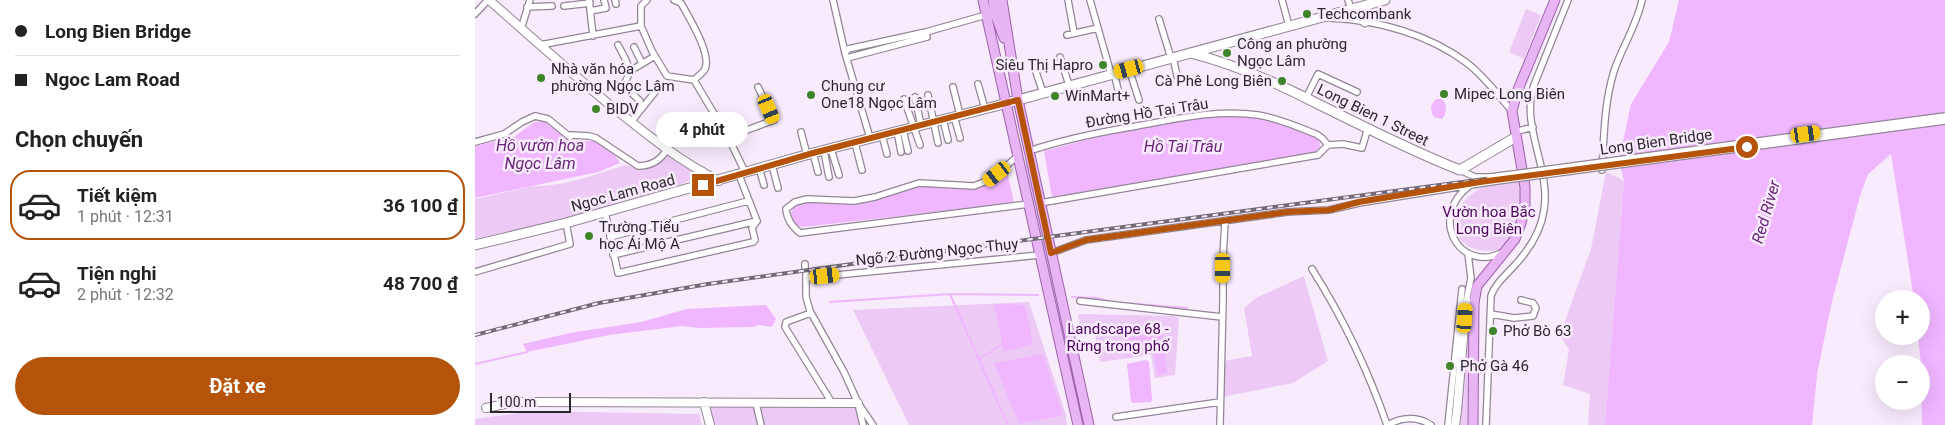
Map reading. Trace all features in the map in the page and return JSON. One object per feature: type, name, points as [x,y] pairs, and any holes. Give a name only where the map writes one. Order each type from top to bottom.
[{"type":"main road","points":[[983,0],[1009,52]]},
{"type":"main road","points":[[993,0],[991,14],[996,55],[1078,425]]},
{"type":"main road","points":[[1003,0],[1009,52],[1018,100],[1089,425]]},
{"type":"main road","name":"Ngoc Lam Road","points":[[475,245],[566,223],[810,154],[985,109],[1385,0]]},
{"type":"main road","points":[[1473,425],[1470,303],[1477,286],[1515,239],[1521,223],[1525,207],[1525,187],[1512,111],[1517,92],[1555,0]]},
{"type":"main road","points":[[1364,6],[1365,22]]},
{"type":"main road","points":[[1219,45],[1222,61]]},
{"type":"main road","name":"Long Bien 1 Street","points":[[1189,53],[1222,61],[1306,98],[1425,157],[1460,170]]},
{"type":"main road","points":[[1460,170],[1515,134]]},
{"type":"main road","points":[[702,172],[706,178],[703,185]]},
{"type":"street","points":[[475,14],[488,0],[631,122],[667,149],[719,181]]},
{"type":"street","points":[[521,29],[530,0]]},
{"type":"street","points":[[591,11],[606,8],[605,0]]},
{"type":"street","points":[[647,0],[641,6],[641,26],[655,56],[667,76],[694,80]]},
{"type":"street","points":[[673,0],[681,3],[697,33],[707,60],[705,69],[694,80]]},
{"type":"street","points":[[833,0],[846,56],[870,138]]},
{"type":"street","points":[[1068,0],[1074,33]]},
{"type":"street","points":[[1091,0],[1119,98]]},
{"type":"street","points":[[1282,0],[1289,26]]},
{"type":"street","points":[[1348,0],[1351,9]]},
{"type":"street","points":[[1487,425],[1491,296],[1494,287],[1529,249],[1545,209],[1543,171],[1530,106],[1532,91],[1568,0]]},
{"type":"street","points":[[1603,170],[1603,128],[1611,85],[1619,59],[1633,29],[1643,0]]},
{"type":"street","points":[[564,6],[589,2],[593,36]]},
{"type":"street","points":[[527,7],[552,6]]},
{"type":"street","points":[[846,56],[848,50],[926,32],[991,14]]},
{"type":"street","points":[[1321,18],[1365,22],[1433,41],[1468,64],[1512,111]]},
{"type":"street","points":[[1159,19],[1177,76]]},
{"type":"street","points":[[540,45],[641,26]]},
{"type":"street","points":[[1067,35],[1098,28]]},
{"type":"street","points":[[619,45],[630,71],[629,77],[623,85],[640,101],[638,113]]},
{"type":"street","points":[[634,47],[643,63]]},
{"type":"street","points":[[630,71],[655,56]]},
{"type":"street","points":[[1060,57],[1069,85]]},
{"type":"street","points":[[1034,66],[1043,93]]},
{"type":"street","points":[[1129,69],[1139,100]]},
{"type":"street","points":[[1306,98],[1318,74],[1357,92]]},
{"type":"street","points":[[694,80],[727,138],[742,174],[749,201],[757,221]]},
{"type":"street","points":[[978,84],[985,109]]},
{"type":"street","points":[[727,138],[774,120],[758,87]]},
{"type":"street","points":[[953,88],[960,138]]},
{"type":"street","points":[[631,122],[655,92]]},
{"type":"street","points":[[927,95],[938,143]]},
{"type":"street","points":[[915,97],[920,145]]},
{"type":"street","points":[[904,99],[917,126]]},
{"type":"street","name":"Đường Hồ Tai Trâu","points":[[1029,151],[1113,129],[1172,118],[1207,114],[1258,115],[1267,117],[1316,134],[1327,145]]},
{"type":"street","points":[[475,142],[504,134],[527,119],[542,116],[548,118],[569,137],[571,135],[597,138],[638,166],[645,166],[656,162],[667,149]]},
{"type":"street","name":"Long Bien Bridge","points":[[1490,179],[1945,116]]},
{"type":"street","points":[[943,119],[948,140]]},
{"type":"street","name":"Long Bien Bridge","points":[[1490,179],[1945,121]]},
{"type":"street","points":[[1515,134],[1533,127]]},
{"type":"street","points":[[1040,203],[1318,155],[1327,145],[1343,144],[1362,148],[1368,128]]},
{"type":"street","points":[[900,131],[908,151]]},
{"type":"street","points":[[900,131],[901,152]]},
{"type":"street","points":[[801,132],[818,172]]},
{"type":"street","points":[[882,135],[887,154]]},
{"type":"street","points":[[855,143],[862,170]]},
{"type":"street","points":[[827,150],[839,175]]},
{"type":"street","points":[[827,150],[829,177]]},
{"type":"street","points":[[1019,156],[989,180],[974,186],[919,183],[875,197],[855,201],[807,200],[795,202],[787,209],[787,215],[791,224],[800,232],[1029,204]]},
{"type":"street","points":[[772,165],[777,188]]},
{"type":"street","points":[[759,168],[764,185]]},
{"type":"street","name":"Long Bien 1 Street","points":[[1460,170],[1475,177],[1490,179]]},
{"type":"street","points":[[1051,253],[1086,240],[1287,212],[1338,209],[1359,202],[1471,185],[1490,179]]},
{"type":"street","points":[[1471,185],[1456,198],[1449,215],[1449,222],[1455,241],[1468,254],[1486,258],[1506,251]]},
{"type":"street","points":[[610,237],[749,201]]},
{"type":"street","points":[[605,212],[618,273],[740,247],[755,241],[753,228],[757,221]]},
{"type":"street","points":[[613,255],[757,221]]},
{"type":"street","points":[[1220,425],[1225,221]]},
{"type":"street","points":[[475,272],[570,244],[566,223]]},
{"type":"street","points":[[1455,425],[1470,303],[1471,278],[1468,254]]},
{"type":"street","name":"Ngõ 2 Đường Ngọc Thụy","points":[[811,313],[806,297],[806,276],[1040,255]]},
{"type":"street","points":[[1312,269],[1334,304],[1371,379],[1387,425],[1397,420],[1406,419],[1417,420],[1431,425]]},
{"type":"street","points":[[1471,278],[1477,286]]},
{"type":"street","points":[[1449,425],[1462,289]]},
{"type":"street","points":[[1491,314],[1514,318],[1533,316],[1536,308],[1533,303],[1521,300]]},
{"type":"street","points":[[1080,301],[1222,317]]},
{"type":"street","points":[[832,403],[785,327],[786,322],[811,313],[844,372],[858,403],[873,425]]},
{"type":"street","points":[[486,408],[514,402],[858,403]]},
{"type":"street","points":[[705,402],[709,425]]},
{"type":"street","points":[[1116,417],[1220,402]]},
{"type":"street","points":[[756,403],[761,425]]},
{"type":"street","points":[[858,403],[863,425]]},
{"type":"green space","points":[[1526,9],[1541,15],[1524,59],[1509,52]]},
{"type":"green space","points":[[665,152],[696,172],[694,178],[672,189],[555,221],[475,239],[475,199],[533,186],[568,182],[625,165],[638,167],[647,165]]},
{"type":"green space","points":[[1025,164],[1028,166],[1085,425],[1082,425]]},
{"type":"green space","points":[[1606,172],[1624,181],[1605,425],[1588,425],[1590,394],[1563,385],[1569,350],[1560,335],[1591,249]]},
{"type":"green space","name":"Vườn hoa Bắc Long Biên","points":[[1521,180],[1521,223],[1503,249],[1485,251],[1471,247],[1461,240],[1456,231],[1456,219],[1460,208],[1469,196],[1488,185]]},
{"type":"green space","points":[[1304,276],[1328,361],[1293,383],[1222,397],[1223,361],[1252,356],[1244,308],[1256,298]]},
{"type":"green space","points":[[1029,302],[1066,415],[1067,425],[909,425],[853,310]]},
{"type":"green space","points":[[1469,307],[1471,307],[1468,425],[1457,425]]},
{"type":"green space","name":"Landscape 68 - Rừng trong phố","points":[[1078,314],[1174,316],[1179,318],[1175,375],[1155,378],[1151,355],[1100,362],[1095,335],[1082,335]]},
{"type":"green space","points":[[704,402],[858,403],[863,425],[710,425]]},
{"type":"green space","points":[[533,411],[699,414],[702,425],[475,425],[475,419]]},
{"type":"water","name":"Red River","points":[[1679,0],[1945,0],[1945,425],[1922,425],[1922,410],[1930,410],[1930,355],[1920,355],[1919,345],[1930,345],[1930,290],[1913,290],[1891,154],[1868,174],[1860,196],[1832,301],[1817,374],[1812,425],[1605,425],[1624,181],[1619,160],[1631,104],[1669,42]]},
{"type":"water","points":[[1436,99],[1442,99],[1446,105],[1445,115],[1442,119],[1434,117],[1432,112],[1431,108]]},
{"type":"water","name":"Hồ Tai Trâu","points":[[1219,116],[1263,117],[1319,138],[1320,147],[1313,154],[1052,197],[1044,151],[1153,125]]},
{"type":"water","name":"Hồ vườn hoa Ngọc Lâm","points":[[544,121],[571,141],[597,141],[612,151],[620,163],[598,172],[475,198],[475,146],[514,137],[534,122]]},
{"type":"water","points":[[1007,171],[1014,203],[803,227],[793,224],[790,215],[796,204],[805,202],[840,204],[860,202],[922,185],[979,188],[987,185]]},
{"type":"water","points":[[994,304],[1025,305],[1033,344],[1004,352]]},
{"type":"water","points":[[766,305],[776,319],[772,327],[759,325],[752,327],[699,328],[682,326],[609,335],[527,352],[523,344],[570,333],[641,322],[687,309]]},
{"type":"water","points":[[1160,332],[1163,335],[1167,372],[1158,376],[1153,352],[1150,350],[1139,356],[1126,355],[1124,340],[1126,338]]},
{"type":"water","points":[[1043,354],[1063,415],[1019,424],[994,363]]},
{"type":"water","points":[[1146,360],[1149,362],[1152,400],[1151,402],[1133,403],[1131,401],[1127,364]]},
{"type":"waterway","points":[[950,294],[1008,425]]},
{"type":"waterway","points":[[830,302],[950,294],[1038,295]]},
{"type":"waterway","points":[[1072,297],[1097,298],[1112,302]]},
{"type":"waterway","points":[[1124,303],[1187,308]]},
{"type":"waterway","points":[[979,359],[1003,344]]},
{"type":"waterway","points":[[475,364],[527,352]]},
{"type":"railway","points":[[475,335],[599,303],[708,284],[1945,118]]},
{"type":"place","name":"Techcombank","points":[[1307,14]]},
{"type":"place","name":"Công an phường Ngọc Lâm","points":[[1227,53]]},
{"type":"place","name":"Siêu Thị Hapro","points":[[1103,65]]},
{"type":"place","name":"Nhà văn hóa phường Ngọc Lâm","points":[[541,78]]},
{"type":"place","name":"Cà Phê Long Biên","points":[[1282,81]]},
{"type":"place","name":"Mipec Long Biên","points":[[1444,94]]},
{"type":"place","name":"Chung cư One18 Ngọc Lâm","points":[[811,95]]},
{"type":"place","name":"WinMart+","points":[[1055,96]]},
{"type":"place","name":"BIDV","points":[[596,109]]},
{"type":"place","name":"Trường Tiểu học Ái Mộ A","points":[[589,236]]},
{"type":"place","name":"Phở Bò 63","points":[[1493,331]]},
{"type":"place","name":"Phở Gà 46","points":[[1450,366]]},
{"type":"route","points":[[703,185],[813,153],[1018,100],[1051,253],[1086,240],[1287,212],[1338,209],[1359,202],[1405,196],[1480,182],[1747,147]]}]
